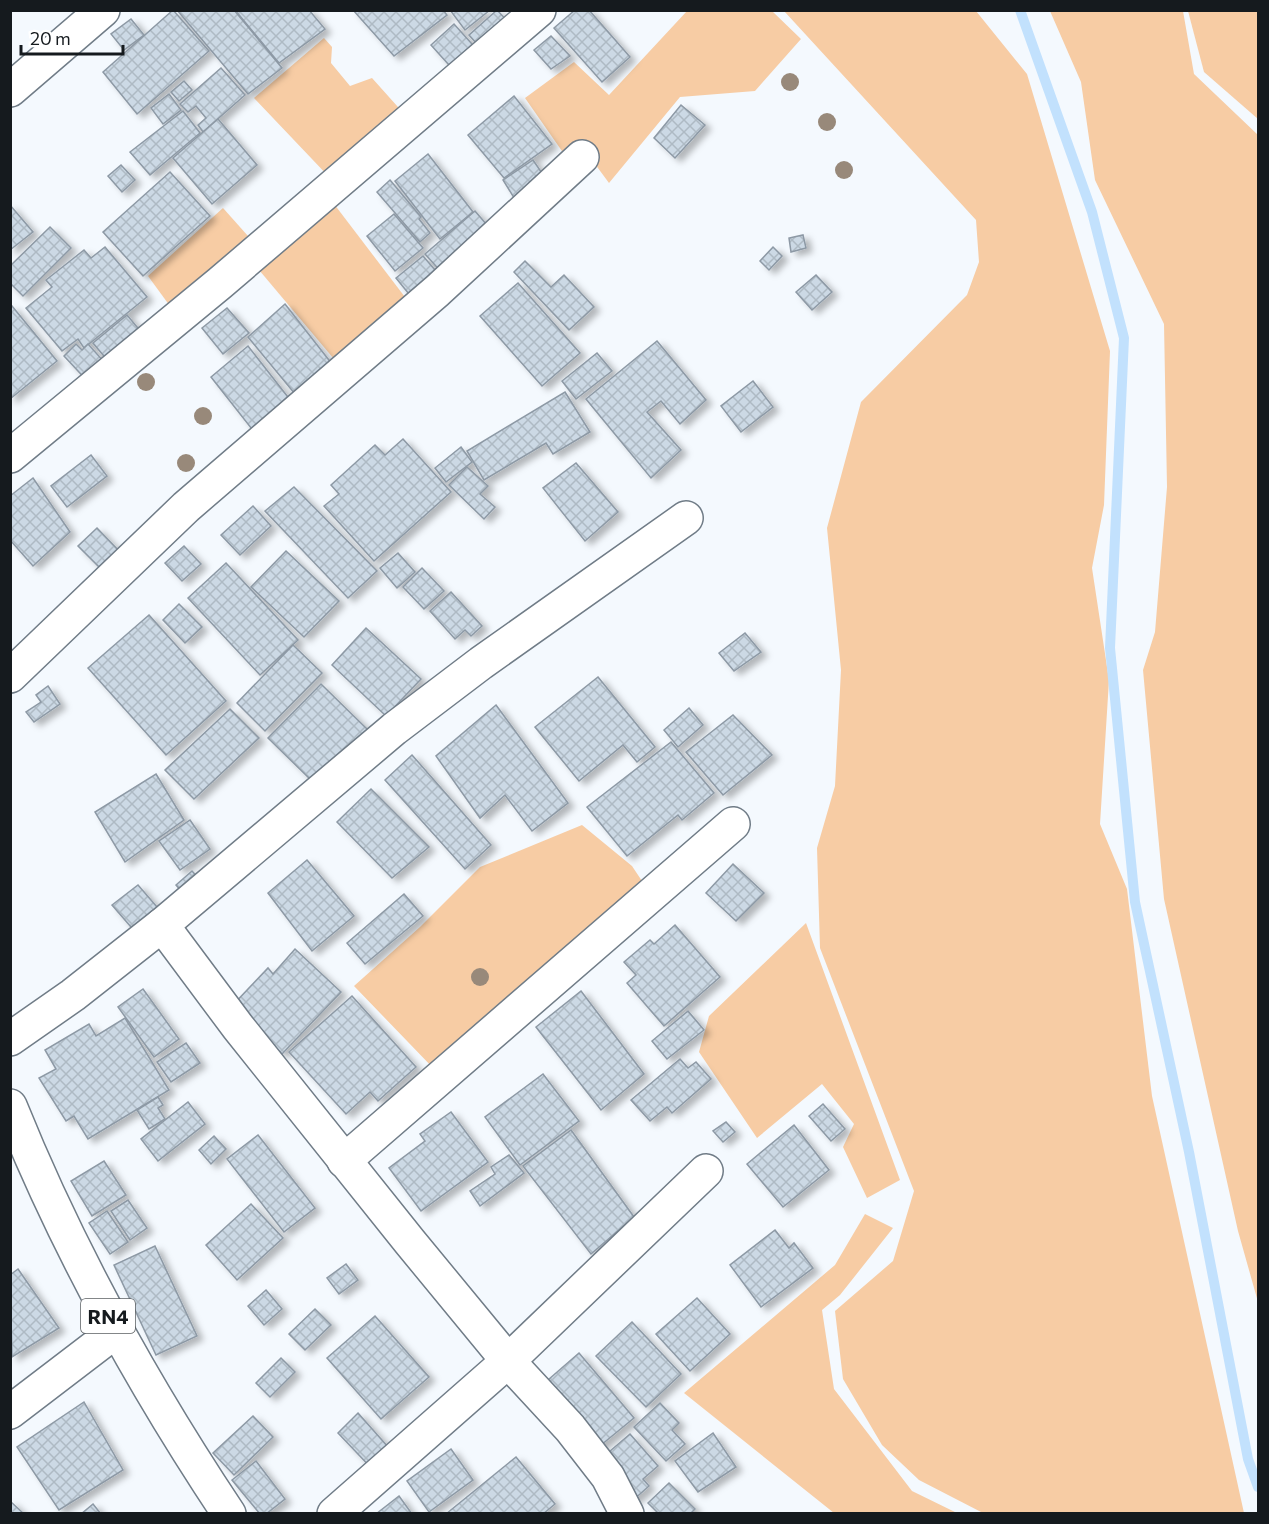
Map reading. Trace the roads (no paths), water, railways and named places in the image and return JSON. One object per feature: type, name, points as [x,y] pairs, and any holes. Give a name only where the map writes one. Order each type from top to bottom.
[{"type":"main road","points":[[10,90],[103,10]]},
{"type":"main road","points":[[10,456],[220,283],[539,10]]},
{"type":"main road","points":[[10,676],[186,507],[437,291],[582,157]]},
{"type":"main road","points":[[10,1039],[73,995],[162,926],[394,729],[481,663],[686,518]]},
{"type":"main road","points":[[344,1161],[733,824]]},
{"type":"main road","points":[[162,926],[344,1161],[508,1360],[570,1428],[608,1477],[627,1514]]},
{"type":"main road","name":"RN4","points":[[10,1106],[41,1182],[116,1331],[229,1514]]},
{"type":"main road","points":[[334,1514],[508,1360],[706,1171]]},
{"type":"main road","points":[[10,1413],[116,1331]]},
{"type":"waterway","points":[[1020,10],[1092,212],[1124,338],[1110,648],[1135,902],[1189,1152],[1248,1459],[1258,1487]]}]
